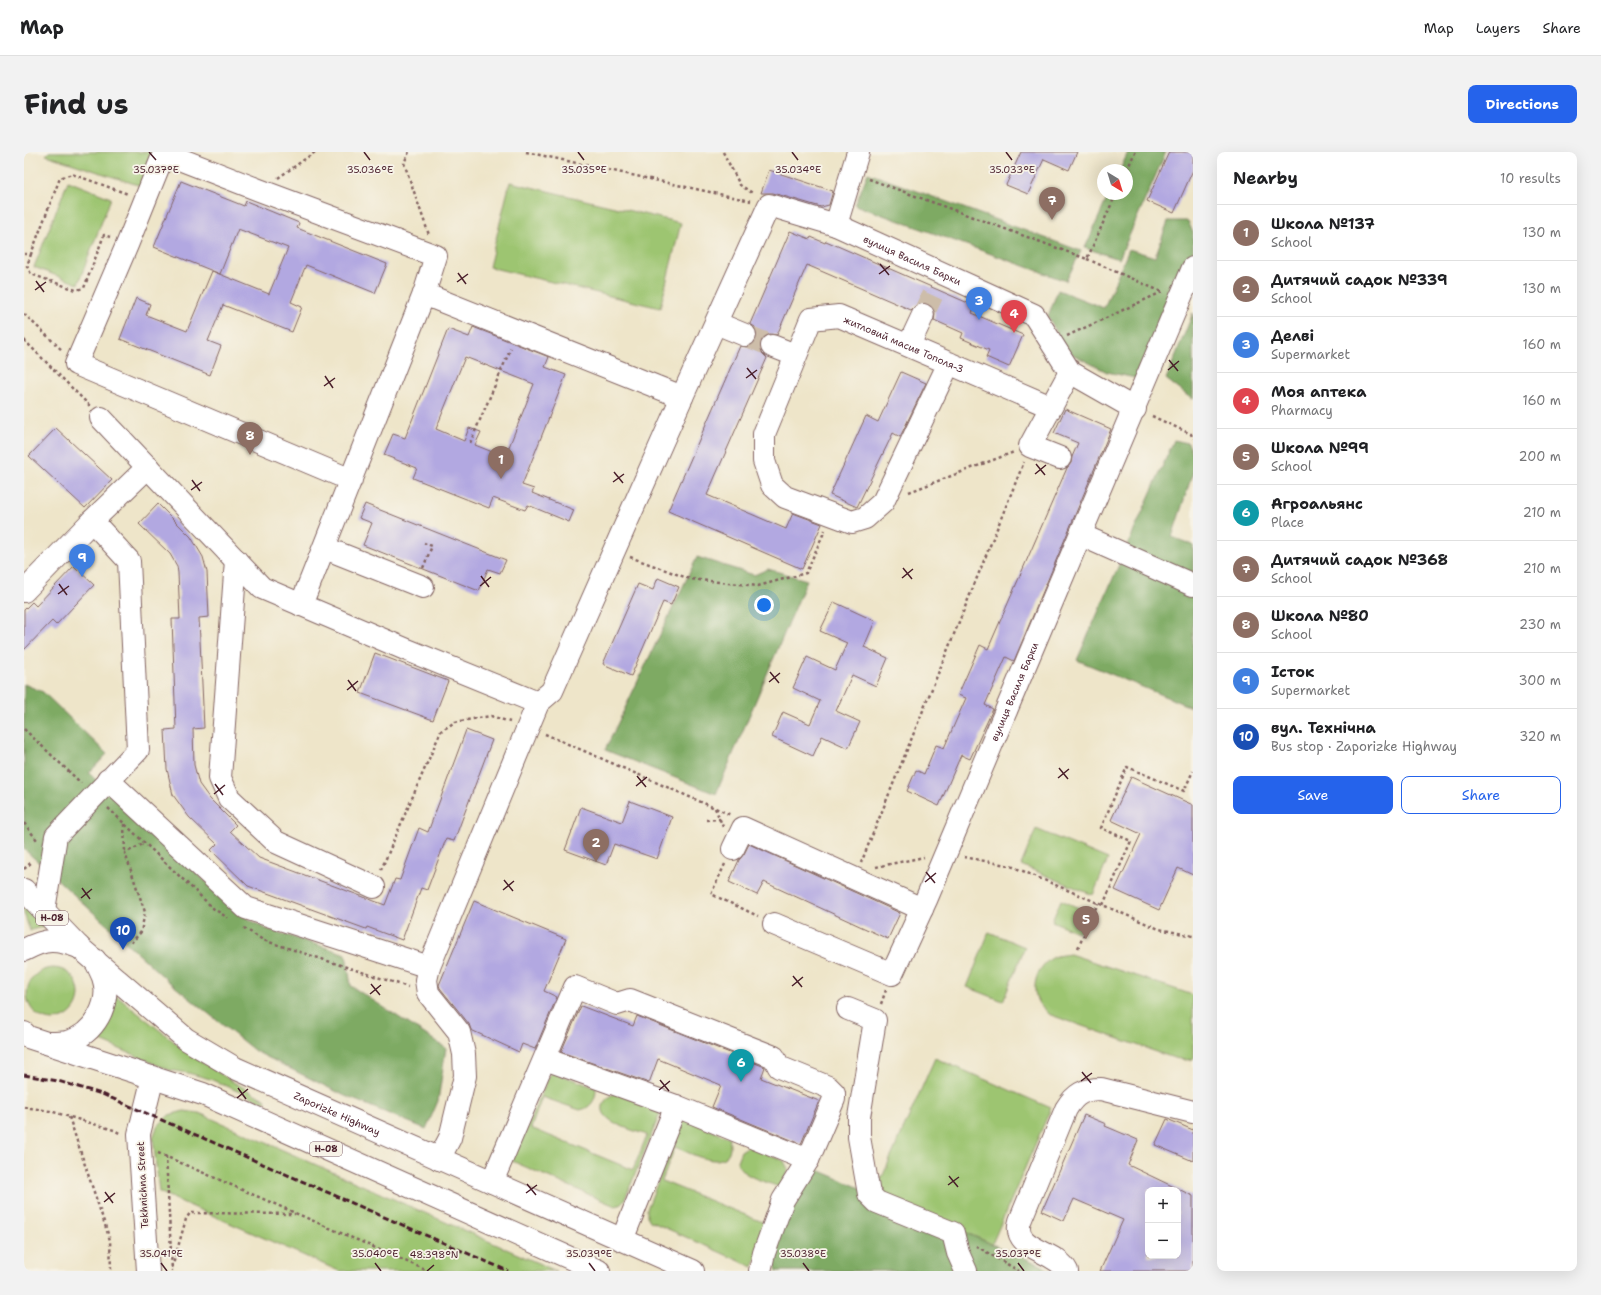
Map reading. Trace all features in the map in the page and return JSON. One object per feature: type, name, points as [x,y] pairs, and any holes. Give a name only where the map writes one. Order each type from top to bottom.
[{"type":"main road","points":[[836,225],[858,152]]},
{"type":"main road","points":[[301,606],[325,548],[424,294],[436,256],[164,153],[128,245],[76,364],[351,480]]},
{"type":"main road","points":[[439,1159],[450,1138],[465,1076],[464,1054],[459,1032],[428,993],[426,980],[429,967],[538,703],[552,691],[769,205]]},
{"type":"main road","name":"вулиця Василя Барки","points":[[769,205],[836,225],[939,281],[1034,315],[1070,372],[1135,409]]},
{"type":"main road","name":"вулиця Василя Барки","points":[[892,974],[922,909],[1135,409],[1178,299],[1191,274]]},
{"type":"main road","points":[[424,294],[682,397]]},
{"type":"main road","points":[[909,345],[923,315]]},
{"type":"main road","name":"житловий масив Тополя-3","points":[[832,514],[785,497],[772,485],[764,461],[764,434],[810,319],[839,316],[1050,407]]},
{"type":"main road","points":[[716,323],[745,335]]},
{"type":"main road","points":[[772,346],[795,355]]},
{"type":"main road","points":[[832,514],[852,522],[865,518],[883,502],[949,363]]},
{"type":"main road","points":[[1060,458],[1030,446],[1070,372]]},
{"type":"main road","points":[[102,418],[262,588],[301,606],[538,703]]},
{"type":"main road","points":[[24,591],[92,521],[148,467]]},
{"type":"main road","points":[[44,910],[56,836],[138,750],[129,561],[92,521]]},
{"type":"main road","points":[[1081,535],[1193,585]]},
{"type":"main road","points":[[325,548],[420,586]]},
{"type":"main road","points":[[236,560],[220,778],[229,798],[276,842],[374,887]]},
{"type":"main road","points":[[108,780],[246,908],[429,967]]},
{"type":"main road","points":[[733,849],[743,828],[922,909]]},
{"type":"main road","name":"Zaporizke Highway","points":[[24,890],[87,953],[186,1038],[235,1068],[693,1271]]},
{"type":"main road","points":[[774,924],[892,974]]},
{"type":"main road","name":"Н-08","points":[[24,950],[40,942],[60,940],[87,953],[104,978],[105,998],[99,1017],[86,1033],[68,1042],[31,1037]]},
{"type":"main road","points":[[492,1182],[575,987],[617,1004],[630,1000],[774,1057],[779,1067],[828,1087],[834,1092],[834,1099],[808,1160],[783,1200],[764,1252],[760,1271]]},
{"type":"main road","points":[[848,1009],[875,1020],[859,1118],[859,1137],[869,1194],[877,1202],[953,1233],[958,1253],[966,1271]]},
{"type":"main road","name":"Н-08","points":[[31,1037],[203,1094],[599,1271]]},
{"type":"main road","points":[[545,1059],[676,1106],[808,1160]]},
{"type":"main road","name":"Tekhnichna Street","points":[[148,1271],[139,1134],[153,1077]]},
{"type":"main road","points":[[1067,1271],[1057,1261],[1026,1242],[1020,1237],[1018,1231],[1020,1220],[1071,1099],[1080,1092],[1091,1089],[1101,1089],[1193,1112]]},
{"type":"main road","points":[[622,1240],[676,1106]]},
{"type":"path","points":[[259,190],[315,152]]},
{"type":"path","points":[[409,152],[404,163],[436,256]]},
{"type":"path","points":[[526,152],[769,205]]},
{"type":"path","points":[[723,152],[740,185],[769,205]]},
{"type":"path","points":[[1130,164],[1135,152]]},
{"type":"path","points":[[128,245],[104,235],[84,288],[76,290],[31,274],[27,266],[60,178],[72,174],[145,200]]},
{"type":"path","points":[[865,178],[932,204],[1087,259],[1178,299]]},
{"type":"path","points":[[1087,259],[1113,200]]},
{"type":"path","points":[[24,254],[31,254]]},
{"type":"path","points":[[1052,343],[1178,299],[1191,274]]},
{"type":"path","points":[[24,314],[76,364]]},
{"type":"path","points":[[470,443],[518,332]]},
{"type":"path","points":[[24,340],[102,418]]},
{"type":"path","points":[[1135,409],[1191,434],[1193,439]]},
{"type":"path","points":[[883,502],[1030,446]]},
{"type":"path","points":[[861,864],[1030,446]]},
{"type":"path","points":[[614,552],[690,579],[758,586],[806,573],[832,514]]},
{"type":"path","points":[[420,586],[432,546],[424,543]]},
{"type":"path","points":[[374,887],[441,731],[455,722],[491,716],[528,727],[732,816]]},
{"type":"path","points":[[1103,905],[1131,841],[1101,828],[1127,766],[1184,791],[1193,771]]},
{"type":"path","points":[[706,820],[720,818]]},
{"type":"path","points":[[124,824],[125,853],[145,912],[142,932],[131,943]]},
{"type":"path","points":[[125,853],[145,843]]},
{"type":"path","points":[[733,849],[711,894],[774,924]]},
{"type":"path","points":[[873,868],[946,853],[1012,866],[1160,929],[1193,936]]},
{"type":"path","points":[[1078,948],[1098,903]]},
{"type":"path","points":[[875,1020],[892,974]]},
{"type":"path","points":[[24,1107],[50,1111],[114,1130],[140,1145],[428,1271]]},
{"type":"path","points":[[69,1116],[110,1240],[111,1271]]},
{"type":"path","points":[[166,1156],[172,1269]]},
{"type":"path","points":[[172,1269],[186,1219],[190,1213],[298,1214]]},
{"type":"path","points":[[953,1233],[1018,1271]]},
{"type":"green space","points":[[49,152],[157,152],[144,187],[46,155]]},
{"type":"green space","points":[[1128,152],[1166,152],[1119,259],[1085,248],[1106,200],[1133,200],[1133,164],[1123,164]]},
{"type":"green space","points":[[868,173],[1081,251],[1066,281],[855,205]]},
{"type":"green space","points":[[68,181],[111,198],[78,284],[34,267]]},
{"type":"green space","points":[[510,182],[681,223],[660,308],[489,267]]},
{"type":"green space","points":[[1168,221],[1188,221],[1193,233],[1193,254],[1140,379],[1107,372],[1066,351],[1048,316],[1058,290],[1104,308],[1129,249],[1155,257]]},
{"type":"green space","points":[[1193,313],[1193,400],[1166,379]]},
{"type":"green space","points":[[1174,440],[1188,443],[1193,454],[1193,472],[1172,537],[1193,545],[1193,708],[1077,660]]},
{"type":"green space","points":[[697,557],[754,575],[768,569],[807,580],[716,794],[605,750]]},
{"type":"green space","points":[[24,684],[43,692],[107,754],[89,773],[113,797],[244,916],[264,928],[346,954],[351,986],[446,1048],[438,1101],[426,1129],[345,1096],[255,1051],[168,981],[24,849]]},
{"type":"green space","points":[[1036,829],[1108,859],[1093,895],[1021,865]]},
{"type":"green space","points":[[1061,900],[1088,912],[1079,933],[1052,921]]},
{"type":"green space","points":[[24,902],[48,927],[37,928],[30,931],[24,913]]},
{"type":"green space","points":[[989,932],[1025,947],[1003,1001],[967,987]]},
{"type":"green space","points":[[1070,954],[1193,995],[1193,1059],[1186,1060],[1174,1058],[1048,1014],[1039,1004],[1036,996],[1035,982],[1037,976],[1044,965],[1054,957]]},
{"type":"green space","points":[[53,968],[63,970],[71,976],[77,984],[79,994],[77,1004],[71,1012],[63,1018],[53,1020],[43,1018],[35,1012],[29,1004],[27,994],[29,984],[35,976],[43,970]]},
{"type":"green space","points":[[114,994],[192,1056],[235,1083],[266,1100],[265,1103],[210,1079],[169,1070],[94,1038]]},
{"type":"green space","points":[[935,1058],[1051,1108],[992,1244],[875,1193]]},
{"type":"green space","points":[[553,1072],[596,1088],[594,1100],[590,1105],[580,1110],[542,1097],[531,1128],[633,1170],[647,1135],[619,1125],[606,1117],[603,1112],[605,1101],[611,1095],[616,1093],[659,1110],[660,1114],[624,1201],[620,1205],[615,1206],[512,1161],[549,1076]]},
{"type":"green space","points":[[184,1111],[199,1113],[556,1271],[339,1271],[159,1192],[153,1138],[157,1127],[169,1115]]},
{"type":"green space","points":[[683,1118],[729,1138],[729,1152],[723,1158],[710,1160],[675,1147],[662,1181],[765,1223],[779,1187],[754,1178],[743,1171],[737,1161],[741,1151],[749,1146],[784,1161],[788,1169],[753,1267],[650,1221],[647,1216],[647,1209]]},
{"type":"green space","points":[[811,1167],[1041,1265],[1050,1271],[777,1271],[773,1257],[775,1238]]},
{"type":"building","points":[[1021,152],[1077,152],[1069,170],[1044,159],[1028,194],[1006,185]]},
{"type":"building","points":[[1169,152],[1193,152],[1193,170],[1174,213],[1147,201]]},
{"type":"building","points":[[769,170],[833,191],[829,205],[821,207],[773,193],[761,193]]},
{"type":"building","points":[[181,181],[244,206],[246,201],[299,223],[297,228],[387,264],[375,293],[306,265],[291,302],[302,307],[292,332],[223,305],[208,341],[221,346],[210,375],[120,339],[136,298],[150,304],[146,315],[187,331],[212,271],[269,294],[288,248],[238,229],[220,274],[154,247]]},
{"type":"building","points":[[790,231],[810,239],[811,237],[825,243],[826,241],[975,306],[972,313],[1023,335],[1009,367],[986,357],[989,350],[961,338],[963,333],[934,320],[935,314],[933,308],[929,304],[922,303],[916,305],[911,310],[807,265],[777,335],[770,334],[765,336],[761,341],[760,348],[762,353],[767,358],[707,495],[786,529],[793,513],[822,524],[802,569],[668,511],[740,346],[747,347],[753,345],[756,340],[757,333],[755,327],[750,324]]},
{"type":"building","points":[[473,327],[549,357],[545,367],[566,375],[522,485],[534,489],[532,493],[574,510],[569,522],[528,505],[525,510],[493,498],[489,508],[413,478],[417,468],[384,455],[393,434],[405,438],[448,329],[469,337]],"holes":[[[465,357],[534,384],[505,457],[475,445],[481,432],[469,428],[464,441],[436,429]]]},
{"type":"building","points":[[901,372],[926,383],[900,437],[893,433],[857,507],[830,495],[866,416],[878,422]]},
{"type":"building","points":[[1065,409],[1111,429],[1014,661],[1006,657],[985,705],[993,709],[970,759],[961,755],[939,806],[907,791],[916,770],[924,774],[936,745],[944,748],[966,698],[958,695],[980,645],[988,649],[1067,468],[1071,463],[1078,443],[1054,433]]},
{"type":"building","points":[[56,428],[112,480],[85,508],[29,456]]},
{"type":"building","points":[[158,504],[191,537],[203,557],[207,572],[209,617],[199,618],[204,728],[193,729],[194,765],[199,784],[210,799],[236,825],[230,831],[259,858],[385,905],[395,879],[400,880],[419,828],[428,832],[466,730],[492,740],[454,841],[446,839],[427,890],[421,888],[402,940],[367,927],[366,929],[248,886],[211,850],[217,844],[189,817],[173,795],[167,769],[165,730],[176,729],[172,619],[180,619],[178,573],[177,566],[170,554],[139,524]]},
{"type":"building","points":[[365,504],[506,560],[500,573],[488,569],[479,591],[363,545],[372,523],[359,518]]},
{"type":"building","points":[[74,566],[94,585],[56,625],[52,621],[24,650],[24,610],[32,602],[36,606]]},
{"type":"building","points":[[658,578],[679,587],[671,605],[663,602],[631,676],[603,664],[638,584],[653,590]]},
{"type":"building","points":[[834,602],[875,621],[864,647],[888,658],[876,686],[852,675],[836,711],[860,722],[848,748],[822,736],[813,756],[772,737],[783,712],[810,724],[820,701],[793,688],[807,657],[835,670],[847,643],[820,631]]},
{"type":"building","points":[[375,653],[448,681],[433,720],[360,693]]},
{"type":"building","points":[[1131,777],[1193,805],[1193,875],[1178,868],[1159,910],[1115,890],[1141,834],[1111,820]]},
{"type":"building","points":[[630,801],[672,817],[657,859],[614,844],[606,865],[565,850],[581,807],[622,822]]},
{"type":"building","points":[[749,844],[900,913],[888,939],[764,882],[757,895],[729,882],[739,860]]},
{"type":"building","points":[[474,901],[566,939],[544,991],[557,997],[535,1049],[522,1044],[519,1052],[471,1030],[469,1024],[440,988],[439,985]]},
{"type":"building","points":[[581,1006],[633,1026],[637,1016],[765,1067],[761,1078],[819,1101],[801,1144],[712,1107],[721,1085],[658,1059],[649,1083],[561,1052]]},
{"type":"building","points":[[1084,1115],[1138,1140],[1128,1165],[1174,1187],[1145,1187],[1145,1259],[1181,1259],[1181,1190],[1193,1196],[1193,1271],[1100,1271],[1123,1220],[1074,1199],[1064,1221],[1042,1211]]},
{"type":"building","points":[[1167,1119],[1193,1130],[1193,1161],[1155,1145]]},
{"type":"tunnel","points":[[923,315],[935,289]]},
{"type":"tunnel","points":[[745,335],[772,346]]},
{"type":"railway","points":[[24,1075],[58,1081],[102,1094],[508,1271]]},
{"type":"place","name":"Дитячий садок №368","points":[[1052,220]]},
{"type":"place","name":"Делві","points":[[979,320]]},
{"type":"place","name":"Моя аптека","points":[[1014,333]]},
{"type":"place","name":"Школа №80","points":[[250,455]]},
{"type":"place","name":"Школа №137","points":[[501,479]]},
{"type":"place","name":"Істок","points":[[82,577]]},
{"type":"place","name":"Дитячий садок №339","points":[[596,862]]},
{"type":"place","name":"Школа №99","points":[[1086,939]]},
{"type":"place","name":"вул. Технічна","points":[[123,950]]},
{"type":"place","name":"Агроальянс","points":[[741,1082]]}]
